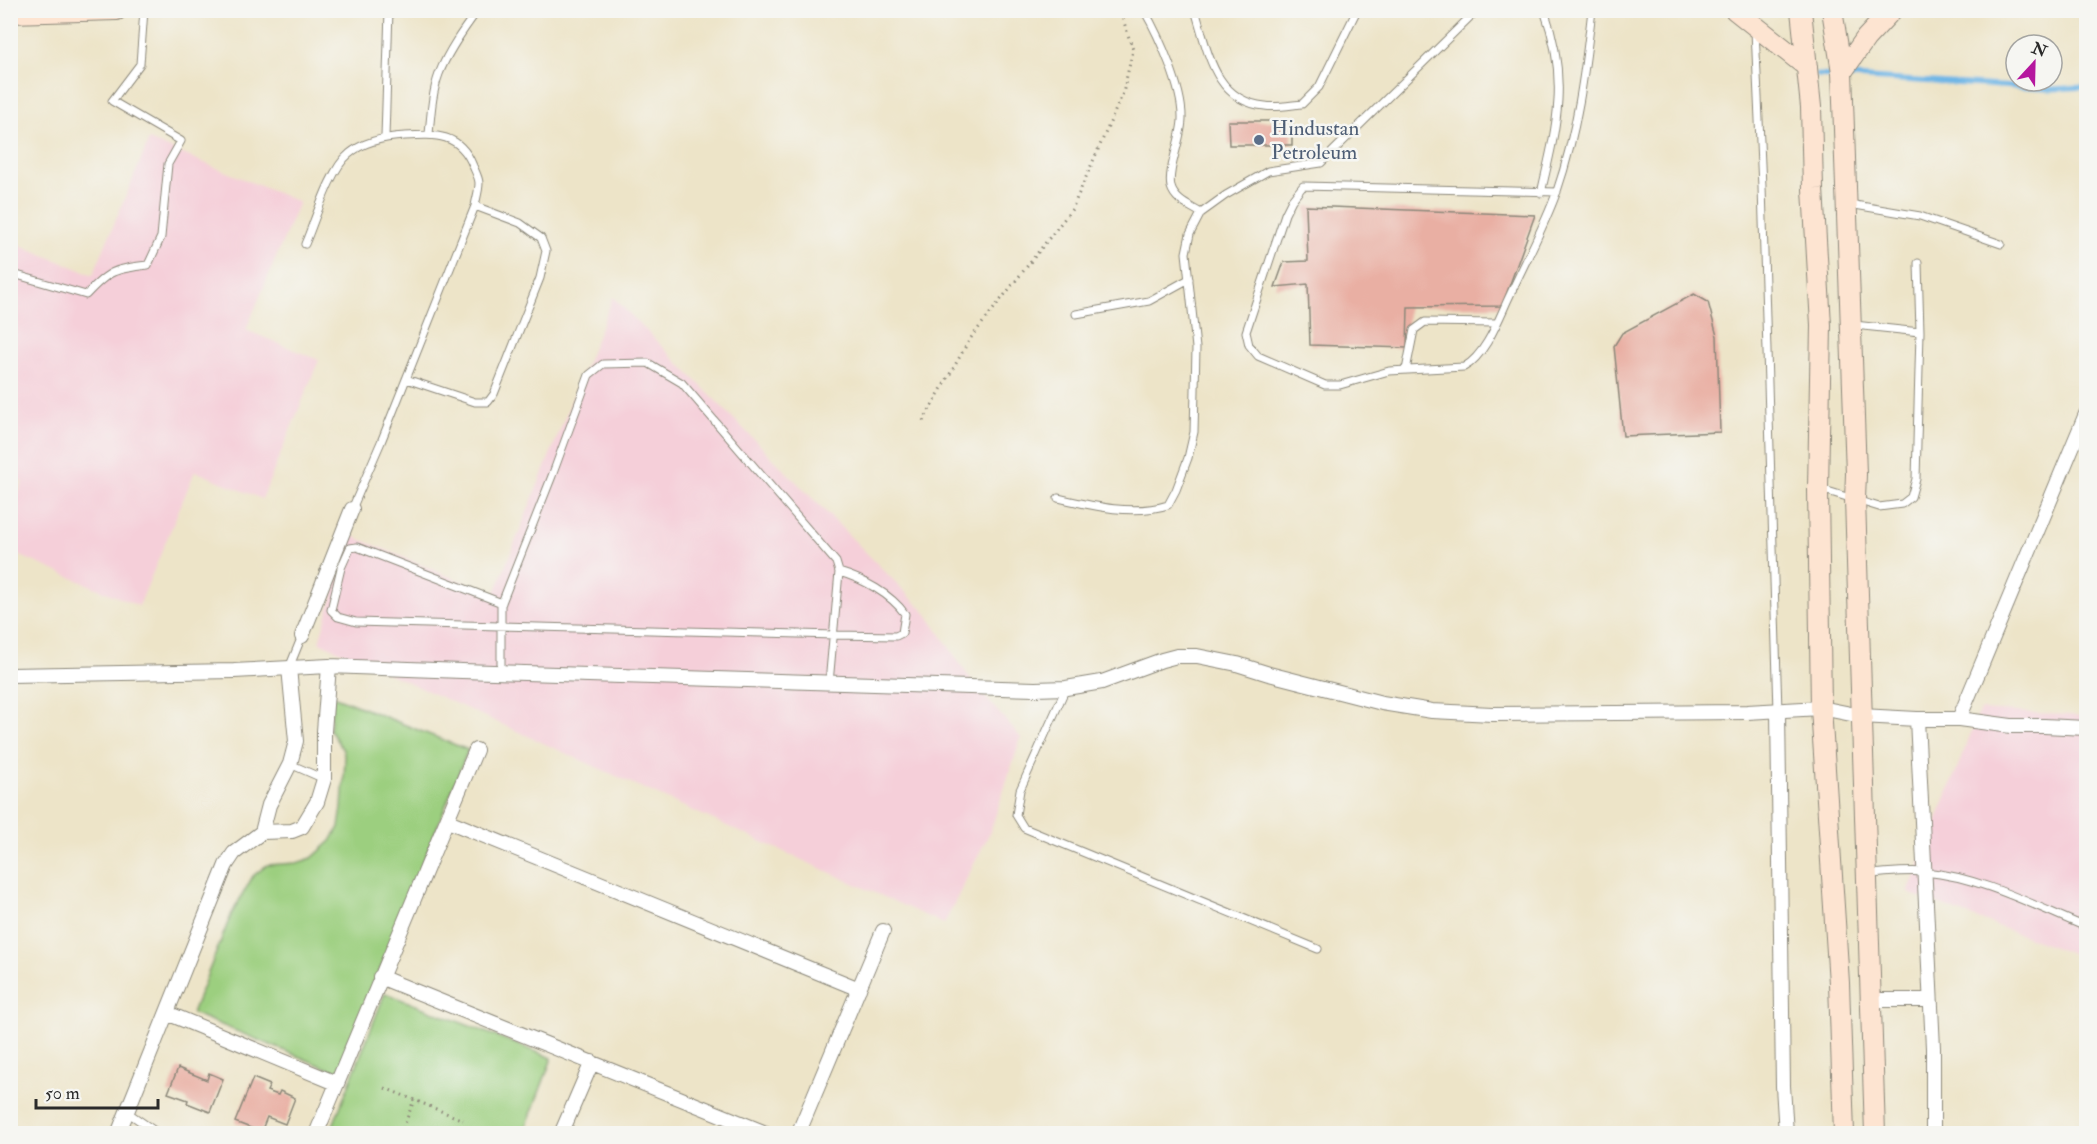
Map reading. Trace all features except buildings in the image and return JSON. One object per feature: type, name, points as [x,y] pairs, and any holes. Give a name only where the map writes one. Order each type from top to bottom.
[{"type":"street","points":[[10,12],[117,10]]},
{"type":"street","points":[[1735,10],[1807,67]]},
{"type":"street","points":[[1801,10],[1811,107],[1821,324],[1818,489],[1821,708],[1838,971],[1844,1134]]},
{"type":"street","points":[[1832,10],[1842,72],[1875,1134]]},
{"type":"street","points":[[1842,72],[1866,38],[1892,10]]},
{"type":"street","points":[[1959,718],[2086,414]]},
{"type":"street","points":[[302,636],[352,509]]},
{"type":"street","points":[[10,675],[234,671],[329,666],[999,689],[1066,688],[1102,682],[1177,656],[1197,656],[1237,664],[1382,703],[1432,711],[1503,714],[1778,711],[1821,708],[1861,716],[1917,719],[1959,718],[2012,726],[2086,728]]},
{"type":"street","points":[[118,1134],[226,865],[234,854],[262,832],[292,831],[302,827],[317,802],[324,779],[324,731],[329,666]]},
{"type":"street","points":[[262,832],[269,805],[290,764],[296,741],[289,668]]},
{"type":"street","points":[[1778,711],[1785,1134]]},
{"type":"street","points":[[1917,719],[1933,1048],[1933,1134]]},
{"type":"street","points":[[316,1134],[476,750]]},
{"type":"street","points":[[448,821],[859,989]]},
{"type":"street","points":[[798,1134],[883,931]]},
{"type":"street","points":[[380,977],[768,1134]]},
{"type":"street","points":[[1871,1000],[1930,1000]]},
{"type":"street","points":[[167,1012],[336,1083]]},
{"type":"street","points":[[561,1134],[592,1062]]},
{"type":"lane","points":[[10,273],[86,295],[102,277],[118,269],[148,265],[161,237],[168,164],[181,141],[111,101],[140,64],[144,10]]},
{"type":"lane","points":[[386,137],[389,10]]},
{"type":"lane","points":[[429,134],[433,96],[439,74],[461,32],[478,10]]},
{"type":"lane","points":[[1143,10],[1170,69],[1180,99],[1182,119],[1170,185],[1175,197],[1201,213]]},
{"type":"lane","points":[[1195,10],[1221,84],[1236,97],[1264,106],[1302,104],[1311,96],[1319,87],[1357,10]]},
{"type":"lane","points":[[1058,498],[1112,508],[1154,509],[1168,505],[1188,458],[1194,432],[1196,348],[1186,253],[1190,234],[1201,213],[1226,195],[1268,171],[1321,163],[1477,10]]},
{"type":"lane","points":[[1541,193],[1556,124],[1558,89],[1556,51],[1544,10]]},
{"type":"lane","points":[[1557,192],[1303,186],[1285,214],[1246,332],[1249,345],[1258,356],[1325,385],[1340,385],[1389,371],[1464,367],[1479,356],[1557,192],[1569,149],[1581,87],[1592,10]]},
{"type":"lane","points":[[1755,25],[1778,711]]},
{"type":"lane","points":[[305,244],[340,164],[349,153],[386,137],[429,134],[444,136],[455,141],[469,155],[479,182],[475,206],[352,509]]},
{"type":"lane","points":[[1847,203],[1920,216],[2001,244]]},
{"type":"lane","points":[[406,379],[475,402],[488,402],[494,394],[520,331],[540,278],[546,251],[544,244],[541,238],[520,223],[475,206]]},
{"type":"lane","points":[[1818,489],[1879,507],[1902,504],[1911,496],[1916,479],[1920,332],[1918,263]]},
{"type":"lane","points":[[1076,314],[1149,301],[1189,279]]},
{"type":"lane","points":[[1406,370],[1414,330],[1425,322],[1496,323]]},
{"type":"lane","points":[[1851,325],[1920,332]]},
{"type":"lane","points":[[501,672],[502,603],[589,375],[603,364],[648,363],[682,383],[836,562],[839,572],[829,683]]},
{"type":"lane","points":[[502,603],[357,547],[350,548],[345,557],[331,610],[338,617],[356,622],[834,636],[896,636],[902,633],[905,614],[898,604],[853,576],[839,572]]},
{"type":"lane","points":[[289,668],[302,636]]},
{"type":"lane","points":[[1066,688],[1020,790],[1016,815],[1024,828],[1318,949]]},
{"type":"lane","points":[[290,764],[324,779]]},
{"type":"lane","points":[[1867,874],[1923,872],[1956,876],[2086,927]]},
{"type":"lane","points":[[127,1112],[159,1134]]},
{"type":"path","points":[[923,421],[970,339],[1072,209],[1123,93],[1132,50],[1120,10]]},
{"type":"path","points":[[385,1088],[463,1120]]},
{"type":"path","points":[[401,1134],[414,1100]]},
{"type":"shaded area","points":[[149,140],[299,202],[246,330],[319,360],[262,499],[195,471],[139,606],[11,552],[11,511],[23,482],[11,476],[10,241],[93,275]]},
{"type":"shaded area","points":[[613,297],[927,614],[973,683],[1021,738],[990,832],[944,924],[319,642],[350,535],[494,595]]},
{"type":"shaded area","points":[[1980,710],[2086,716],[2086,959],[1908,893]]},
{"type":"green space","points":[[333,696],[468,750],[339,1073],[192,1013],[231,915],[253,876],[267,865],[297,863],[312,858],[331,841],[339,827],[345,761],[343,750],[330,730]]},
{"type":"green space","points":[[385,993],[552,1058],[524,1133],[330,1133]]},
{"type":"waterway","points":[[1818,75],[1832,76]]},
{"type":"waterway","points":[[1852,77],[2050,89],[2086,87]]},
{"type":"place","name":"Hindustan Petroleum","points":[[1259,140]]}]
